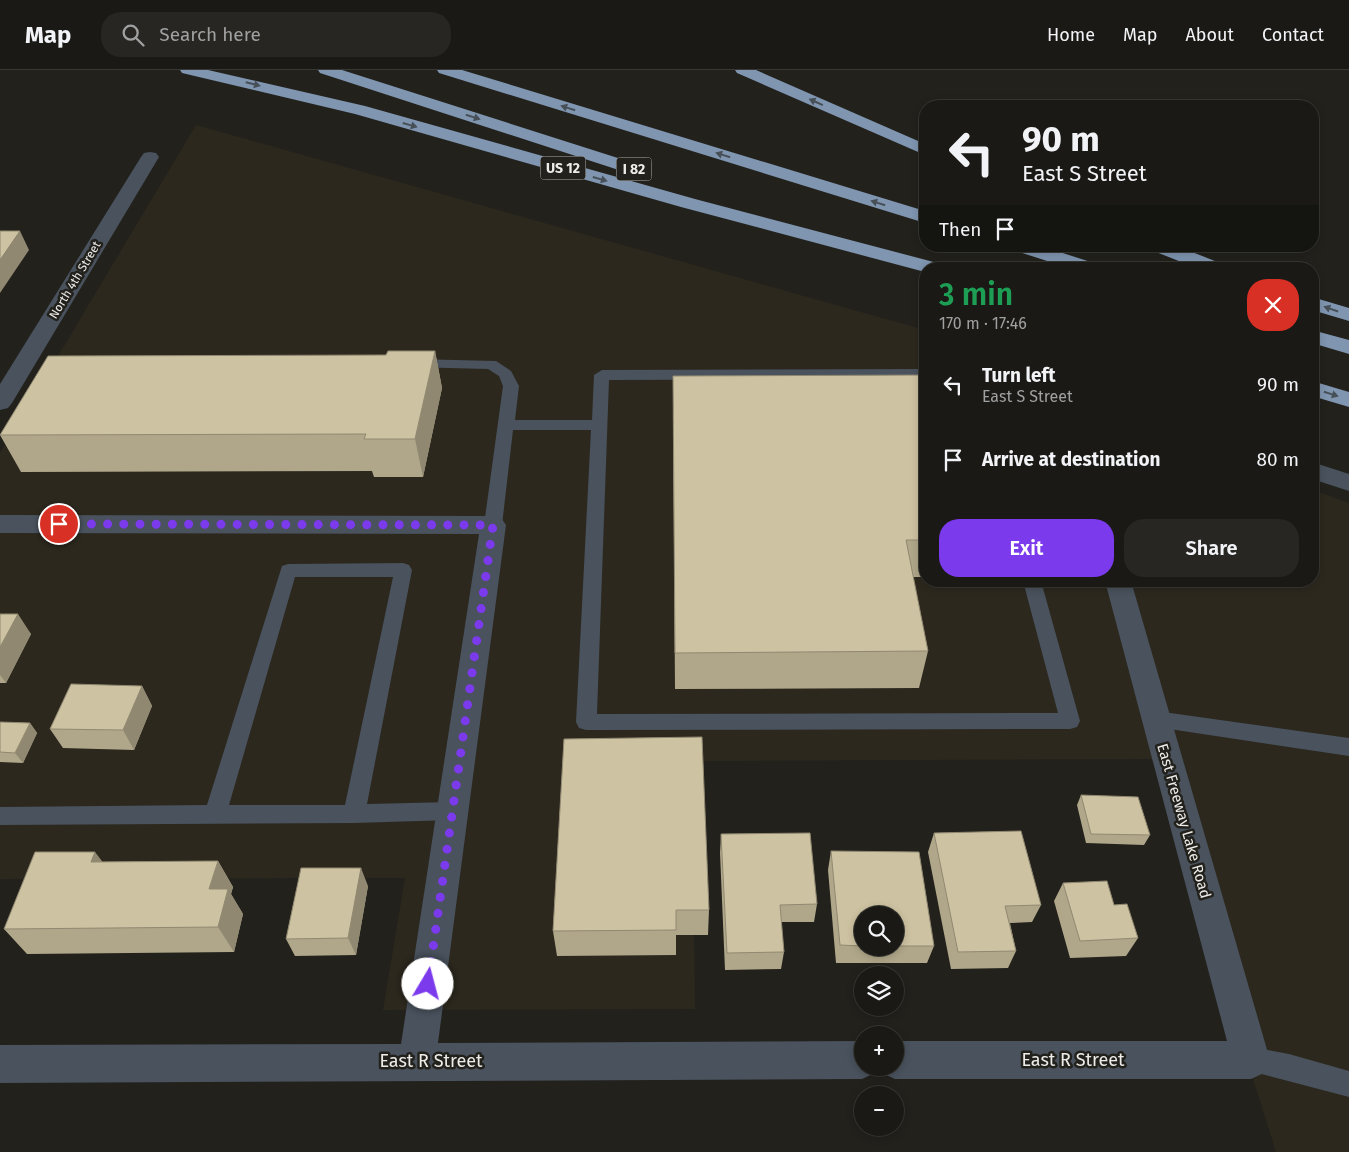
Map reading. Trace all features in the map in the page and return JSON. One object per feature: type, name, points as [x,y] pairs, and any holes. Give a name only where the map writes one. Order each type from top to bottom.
[{"type":"highway","name":"I 82","points":[[326,70],[919,263]]},
{"type":"highway","points":[[445,70],[919,215]]},
{"type":"highway","points":[[743,70],[919,147]]},
{"type":"highway","points":[[784,70],[919,140]]},
{"type":"highway","name":"US 12","points":[[182,71],[220,76],[359,110],[688,204],[919,264]]},
{"type":"highway","points":[[1039,252],[1071,262]]},
{"type":"highway","points":[[1174,252],[1200,262]]},
{"type":"highway","points":[[1319,305],[1349,315]]},
{"type":"highway","points":[[1319,338],[1349,347]]},
{"type":"highway","points":[[1319,390],[1349,400]]},
{"type":"street","name":"North 4th Street","points":[[0,403],[150,157]]},
{"type":"street","points":[[1319,472],[1349,482]]},
{"type":"street","points":[[0,524],[493,525],[417,1060]]},
{"type":"street","name":"East Freeway Lake Road","points":[[1120,587],[1251,1060]]},
{"type":"street","name":"East R Street","points":[[0,1064],[417,1060],[854,1060]]},
{"type":"street","name":"East R Street","points":[[904,1060],[1251,1060]]},
{"type":"lane","points":[[393,364],[491,364],[506,374],[510,386],[493,525]]},
{"type":"lane","points":[[919,374],[602,375],[586,722],[1070,721],[1034,587]]},
{"type":"lane","points":[[505,425],[600,424]]},
{"type":"lane","points":[[216,813],[288,571],[403,570],[354,814]]},
{"type":"lane","points":[[1156,719],[1349,747]]},
{"type":"lane","points":[[0,816],[216,813],[354,814],[452,811]]},
{"type":"lane","points":[[1251,1060],[1289,1067],[1349,1084]]},
{"type":"shaded area","points":[[196,125],[919,328],[919,587],[1319,587],[1319,492],[1349,503],[1349,1152],[1276,1152],[1153,759],[692,761],[695,1009],[383,1010],[405,878],[0,879],[0,453]]},
{"type":"building","points":[[0,231],[20,231],[0,260]]},
{"type":"building","points":[[388,351],[435,351],[415,439],[364,439],[366,434],[0,435],[48,356],[386,355]]},
{"type":"building","points":[[919,375],[919,540],[906,540],[928,651],[675,653],[673,376]]},
{"type":"building","points":[[0,614],[18,614],[0,647]]},
{"type":"building","points":[[71,684],[142,686],[123,730],[50,729]]},
{"type":"building","points":[[0,722],[30,723],[15,753],[0,752]]},
{"type":"building","points":[[702,737],[709,910],[676,910],[676,930],[553,931],[564,739]]},
{"type":"building","points":[[1081,795],[1138,797],[1150,835],[1091,834]]},
{"type":"building","points":[[1021,831],[1041,905],[1005,906],[1016,951],[958,952],[934,833]]},
{"type":"building","points":[[810,833],[817,904],[780,905],[784,952],[727,953],[721,834]]},
{"type":"building","points":[[831,851],[919,852],[934,946],[904,946],[904,906],[854,906],[854,946],[840,945]]},
{"type":"building","points":[[35,852],[95,852],[91,862],[218,861],[209,889],[228,889],[218,927],[4,929]]},
{"type":"building","points":[[301,868],[361,868],[348,938],[286,939]]},
{"type":"building","points":[[1107,881],[1114,905],[1127,904],[1138,938],[1080,941],[1063,883]]},
{"type":"route","points":[[59,524],[493,525],[428,984]]}]
